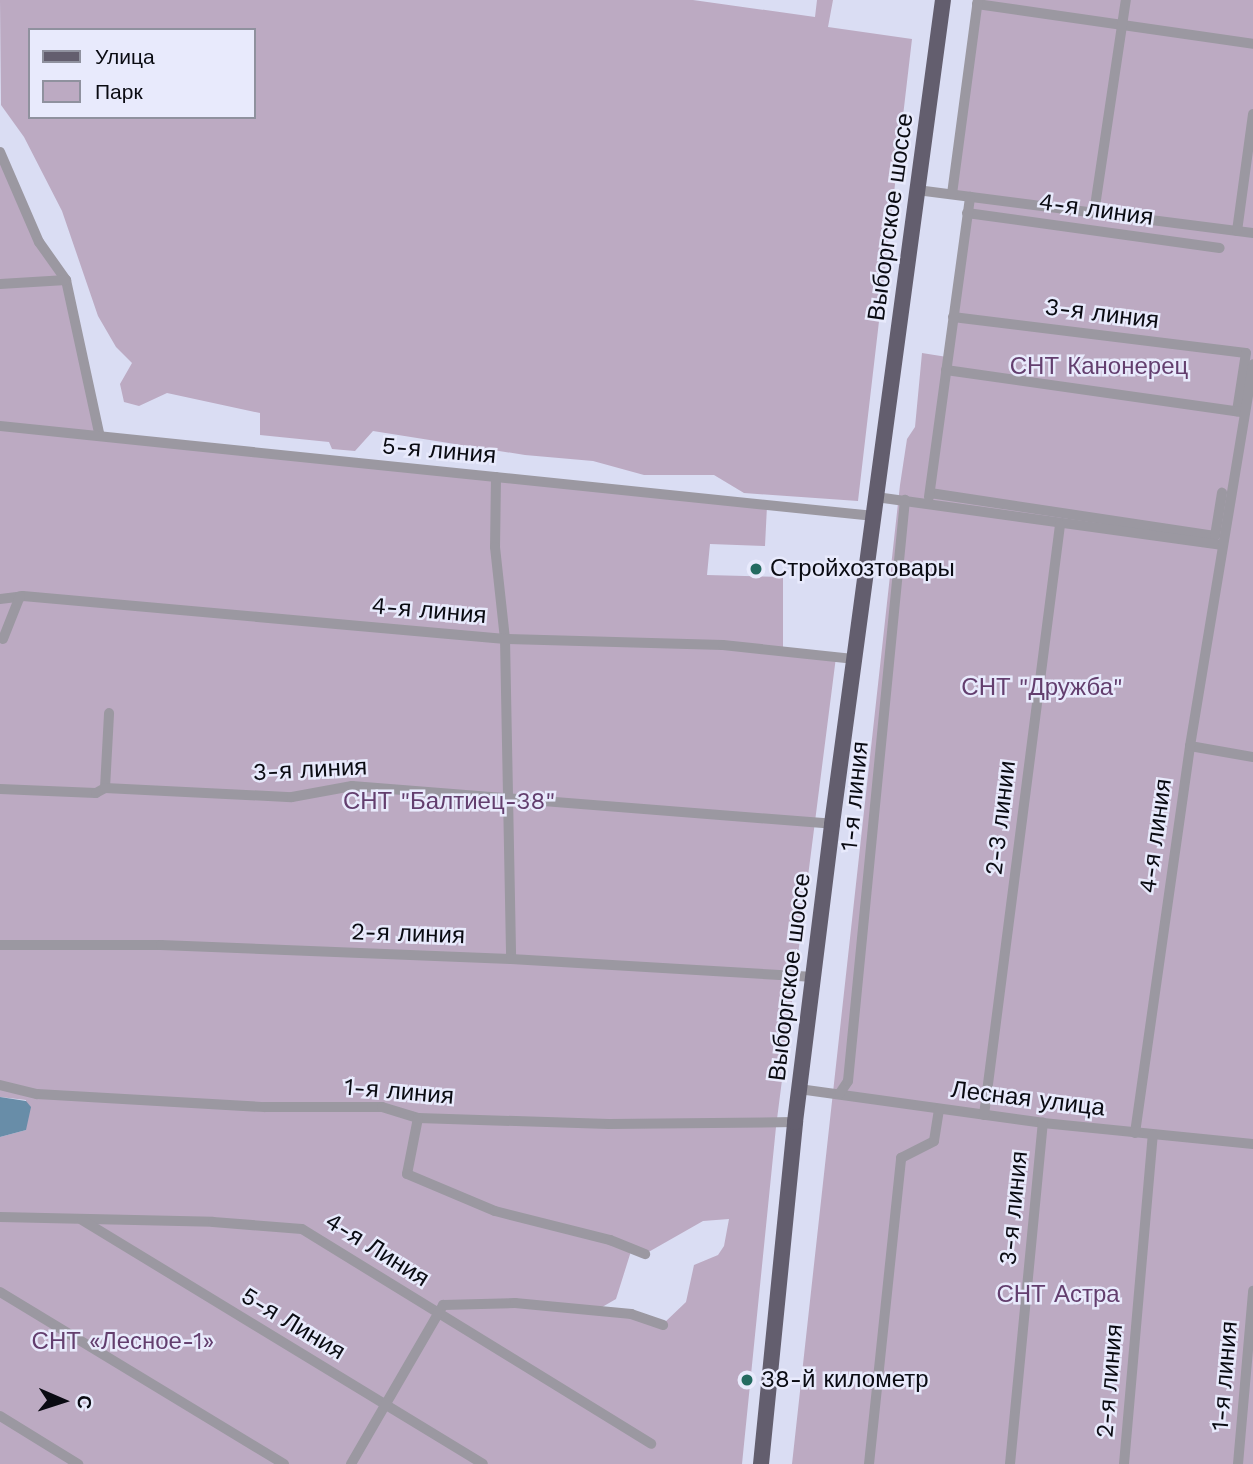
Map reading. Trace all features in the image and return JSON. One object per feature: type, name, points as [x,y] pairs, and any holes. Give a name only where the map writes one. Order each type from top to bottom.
[{"type":"main road","name":"Выборгское шоссе","points":[[761,1464],[799,1089],[943,0]]},
{"type":"street","points":[[1094,213],[1126,0]]},
{"type":"street","points":[[953,194],[977,2],[1253,44]]},
{"type":"street","points":[[1237,231],[1253,114]]},
{"type":"street","points":[[0,152],[39,242],[66,280],[99,433]]},
{"type":"street","points":[[918,190],[1253,233]]},
{"type":"street","points":[[929,498],[970,197]]},
{"type":"street","name":"4-я линия","points":[[967,213],[1220,248]]},
{"type":"street","points":[[0,284],[66,280]]},
{"type":"street","name":"3-я линия","points":[[953,317],[1246,353],[1242,412]]},
{"type":"street","points":[[946,370],[1242,412],[1253,364]]},
{"type":"street","name":"4-я линия","points":[[1136,1133],[1190,746],[1242,412]]},
{"type":"street","name":"5-я линия","points":[[0,426],[99,433],[873,516]]},
{"type":"street","points":[[496,477],[495,547],[505,639],[510,959]]},
{"type":"street","points":[[877,497],[905,500],[929,498],[1215,536],[1222,494]]},
{"type":"street","points":[[929,498],[1060,525],[1223,545]]},
{"type":"street","name":"1-я линия","points":[[840,1093],[849,1069],[905,500]]},
{"type":"street","name":"2-3 линии","points":[[984,1115],[1060,525]]},
{"type":"street","points":[[3,639],[20,596]]},
{"type":"street","name":"4-я линия","points":[[0,599],[20,596],[505,639],[723,645],[855,659]]},
{"type":"street","points":[[105,788],[109,713]]},
{"type":"street","points":[[1190,746],[1253,757]]},
{"type":"street","name":"3-я линия","points":[[0,789],[62,794],[96,793],[105,788],[292,797],[352,786],[832,824]]},
{"type":"street","name":"2-я линия","points":[[0,944],[161,945],[510,959],[814,977]]},
{"type":"street","name":"1-я линия","points":[[0,1085],[37,1094],[265,1107],[382,1107],[418,1118],[609,1124],[795,1122]]},
{"type":"street","name":"Лесная улица","points":[[799,1089],[1043,1124],[1253,1144]]},
{"type":"street","points":[[869,1464],[901,1158],[934,1141],[939,1109]]},
{"type":"street","points":[[418,1118],[407,1174],[495,1212],[610,1240],[645,1254]]},
{"type":"street","name":"3-я линия","points":[[1010,1464],[1043,1124]]},
{"type":"street","name":"2-я линия","points":[[1124,1464],[1153,1135]]},
{"type":"street","name":"4-я Линия","points":[[0,1217],[302,1229],[651,1444]]},
{"type":"street","name":"5-я Линия","points":[[81,1219],[483,1464]]},
{"type":"street","name":"1-я линия","points":[[1238,1464],[1253,1291]]},
{"type":"street","points":[[0,1292],[284,1464]]},
{"type":"street","points":[[351,1464],[443,1305],[455,1302],[515,1303],[631,1314],[663,1325]]},
{"type":"street","points":[[0,1416],[78,1464]]},
{"type":"green space","points":[[0,0],[693,0],[815,17],[817,0],[833,0],[828,27],[912,39],[858,501],[744,493],[714,475],[644,475],[593,461],[525,455],[373,431],[355,451],[332,449],[329,442],[260,435],[260,413],[167,393],[139,406],[124,402],[120,384],[132,363],[116,347],[98,316],[62,211],[24,137],[1,105]]},
{"type":"green space","points":[[978,0],[1253,0],[1253,1464],[792,1464],[900,485],[907,439],[915,427],[922,353],[947,357],[971,198],[955,195]]},
{"type":"green space","name":"СНТ \"Балтиец-38\"","points":[[0,155],[38,244],[66,280],[99,433],[767,506],[765,546],[710,544],[707,575],[783,577],[783,651],[836,657],[776,1127],[742,1464],[0,1464],[0,1137],[26,1130],[26,1100],[0,1097]],"holes":[[[729,1219],[724,1246],[718,1255],[694,1265],[686,1302],[663,1324],[597,1310],[616,1299],[632,1248],[645,1254],[703,1221]]]},
{"type":"water","points":[[0,1097],[26,1101],[31,1107],[26,1130],[0,1137]]},
{"type":"place","name":"Стройхозтовары","points":[[756,569]]},
{"type":"place","name":"38-й километр","points":[[747,1380]]},
{"type":"park label","name":"СНТ Канонерец","points":[[1099,367]]},
{"type":"park label","name":"СНТ \"Дружба\"","points":[[1042,688]]},
{"type":"park label","name":"СНТ Астра","points":[[1058,1295]]},
{"type":"park label","name":"СНТ «Лесное-1»","points":[[123,1342]]}]
